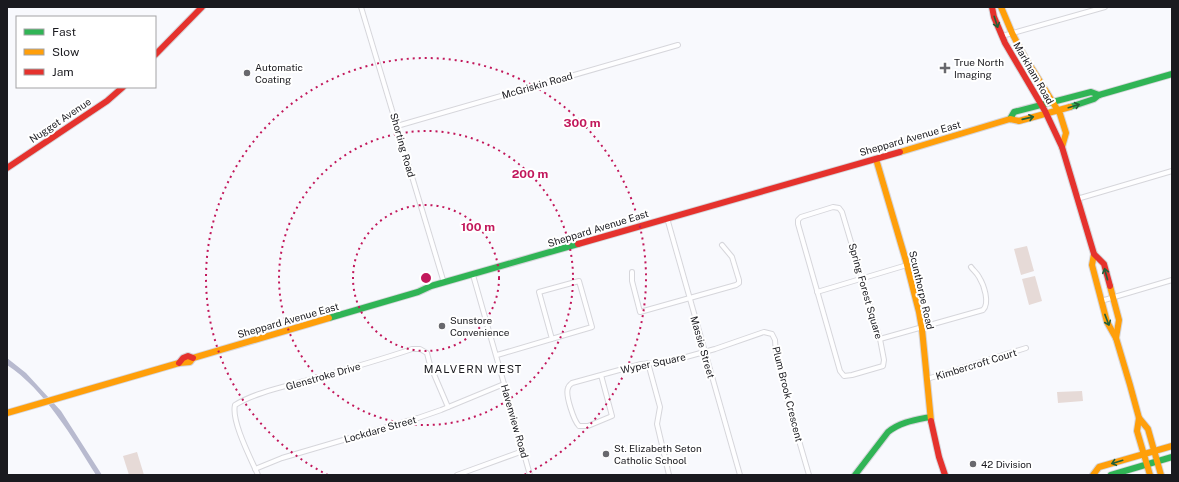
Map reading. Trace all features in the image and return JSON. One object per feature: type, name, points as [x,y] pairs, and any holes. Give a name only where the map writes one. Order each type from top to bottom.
[{"type":"main road","points":[[156,54],[202,7]]},
{"type":"main road","name":"Markham Road","points":[[992,7],[1002,36],[1042,105],[1055,137],[1062,147],[1094,254],[1092,265],[1107,322],[1116,338],[1139,418],[1148,429],[1161,475]]},
{"type":"main road","name":"Markham Road","points":[[1001,7],[1023,54],[1058,111],[1066,133],[1062,147]]},
{"type":"main road","name":"Sheppard Avenue East","points":[[1010,119],[1014,112],[1091,92],[1099,94],[1172,74]]},
{"type":"main road","name":"Nugget Avenue","points":[[7,168],[107,100],[122,88]]},
{"type":"main road","name":"Sheppard Avenue East","points":[[7,413],[179,362],[182,358],[188,356],[193,358],[418,292],[431,286],[876,159],[1010,119],[1019,120],[1058,111],[1094,99],[1099,94]]},
{"type":"main road","name":"Scunthorpe Road","points":[[876,159],[916,297],[922,328],[930,417],[936,447],[945,475]]},
{"type":"main road","name":"Markham Road","points":[[1094,254],[1104,264],[1119,320],[1116,338]]},
{"type":"main road","points":[[855,475],[894,426],[930,417]]},
{"type":"main road","name":"Markham Road","points":[[1139,418],[1137,431],[1150,475]]},
{"type":"main road","points":[[1093,475],[1099,467],[1172,446]]},
{"type":"main road","points":[[1111,475],[1172,457]]},
{"type":"street","name":"Shorting Road","points":[[361,7],[444,283]]},
{"type":"street","points":[[1002,36],[1105,7]]},
{"type":"street","name":"McGriskin Road","points":[[397,126],[678,44]]},
{"type":"street","points":[[1077,199],[1172,171]]},
{"type":"street","name":"Spring Forest Square","points":[[833,207],[839,208],[842,212],[880,339],[884,360],[883,366],[852,375],[844,376],[841,374],[817,292],[798,220],[801,217],[833,207]]},
{"type":"street","name":"Massie Street","points":[[667,218],[740,475]]},
{"type":"street","points":[[632,272],[632,281],[640,312],[739,283],[732,257],[722,245]]},
{"type":"street","points":[[817,292],[907,265]]},
{"type":"street","points":[[880,339],[983,310],[986,307],[987,301],[979,277],[971,267]]},
{"type":"street","name":"Havenview Road","points":[[473,275],[530,475]]},
{"type":"street","points":[[1101,301],[1172,280]]},
{"type":"street","points":[[497,355],[552,339],[592,327],[579,281],[538,292],[552,339]]},
{"type":"street","name":"Plum Brook Crescent","points":[[705,351],[764,332],[773,336],[788,403],[809,475]]},
{"type":"street","name":"Kimbercroft Court","points":[[927,379],[1026,348]]},
{"type":"street","name":"Glenstroke Drive","points":[[258,475],[242,439],[235,405],[267,392],[348,370],[412,350],[420,349],[425,350],[429,357],[429,361],[448,407]]},
{"type":"street","name":"Wyper Square","points":[[601,375],[612,416],[588,426],[579,426],[575,423],[567,389],[572,383],[601,375],[641,364],[668,362],[705,351]]},
{"type":"street","points":[[648,364],[660,406],[657,424],[669,475]]},
{"type":"street","name":"Lockdare Street","points":[[255,468],[282,458],[418,418],[504,384]]},
{"type":"street","points":[[457,475],[523,451]]},
{"type":"shaded area","points":[[1027,246],[1034,271],[1021,275],[1014,249]]},
{"type":"shaded area","points":[[1035,276],[1042,301],[1029,305],[1022,279]]},
{"type":"shaded area","points":[[1082,391],[1083,401],[1058,403],[1057,392]]},
{"type":"shaded area","points":[[137,452],[144,475],[129,475],[123,456]]},
{"type":"water","points":[[7,358],[26,373],[61,411],[102,475],[96,475],[57,415],[21,375],[7,365]]},
{"type":"traffic: fast","points":[[1070,107],[1094,99],[1099,95],[1172,74]]},
{"type":"traffic: fast","points":[[1010,119],[1014,112],[1091,92],[1099,95]]},
{"type":"traffic: fast","points":[[329,318],[418,292],[431,286],[578,244]]},
{"type":"traffic: fast","points":[[855,475],[888,432],[913,420],[930,417]]},
{"type":"traffic: fast","points":[[1111,475],[1172,457]]},
{"type":"traffic: slow","points":[[1001,7],[1023,54],[1060,114],[1066,133],[1062,147]]},
{"type":"traffic: slow","points":[[900,152],[1010,119],[1019,121],[1070,107]]},
{"type":"traffic: slow","points":[[876,159],[906,261],[919,312],[931,421]]},
{"type":"traffic: slow","points":[[1094,254],[1092,265],[1107,322],[1116,338],[1130,385],[1139,418],[1137,431],[1150,475]]},
{"type":"traffic: slow","points":[[1110,286],[1119,320],[1116,338]]},
{"type":"traffic: slow","points":[[7,413],[179,363],[190,362],[193,358],[329,318]]},
{"type":"traffic: slow","points":[[1139,418],[1148,429],[1161,475]]},
{"type":"traffic: slow","points":[[1093,475],[1099,467],[1172,446]]},
{"type":"traffic: jam","points":[[156,54],[202,7]]},
{"type":"traffic: jam","points":[[992,7],[994,17],[1005,43],[1045,111],[1062,147],[1094,254],[1104,264],[1110,286]]},
{"type":"traffic: jam","points":[[7,168],[107,101],[122,88]]},
{"type":"traffic: jam","points":[[578,244],[900,152]]},
{"type":"traffic: jam","points":[[179,363],[183,358],[188,356],[193,358]]},
{"type":"traffic: jam","points":[[931,421],[939,457],[945,475]]},
{"type":"place","name":"True North Imaging","points":[[945,68]]},
{"type":"place","name":"Automatic Coating","points":[[247,73]]},
{"type":"place","name":"Sunstore Convenience","points":[[442,326]]},
{"type":"place","name":"St. Elizabeth Seton Catholic School","points":[[606,454]]},
{"type":"place","name":"42 Division","points":[[973,464]]},
{"type":"district","name":"MALVERN WEST","points":[[473,369]]}]
